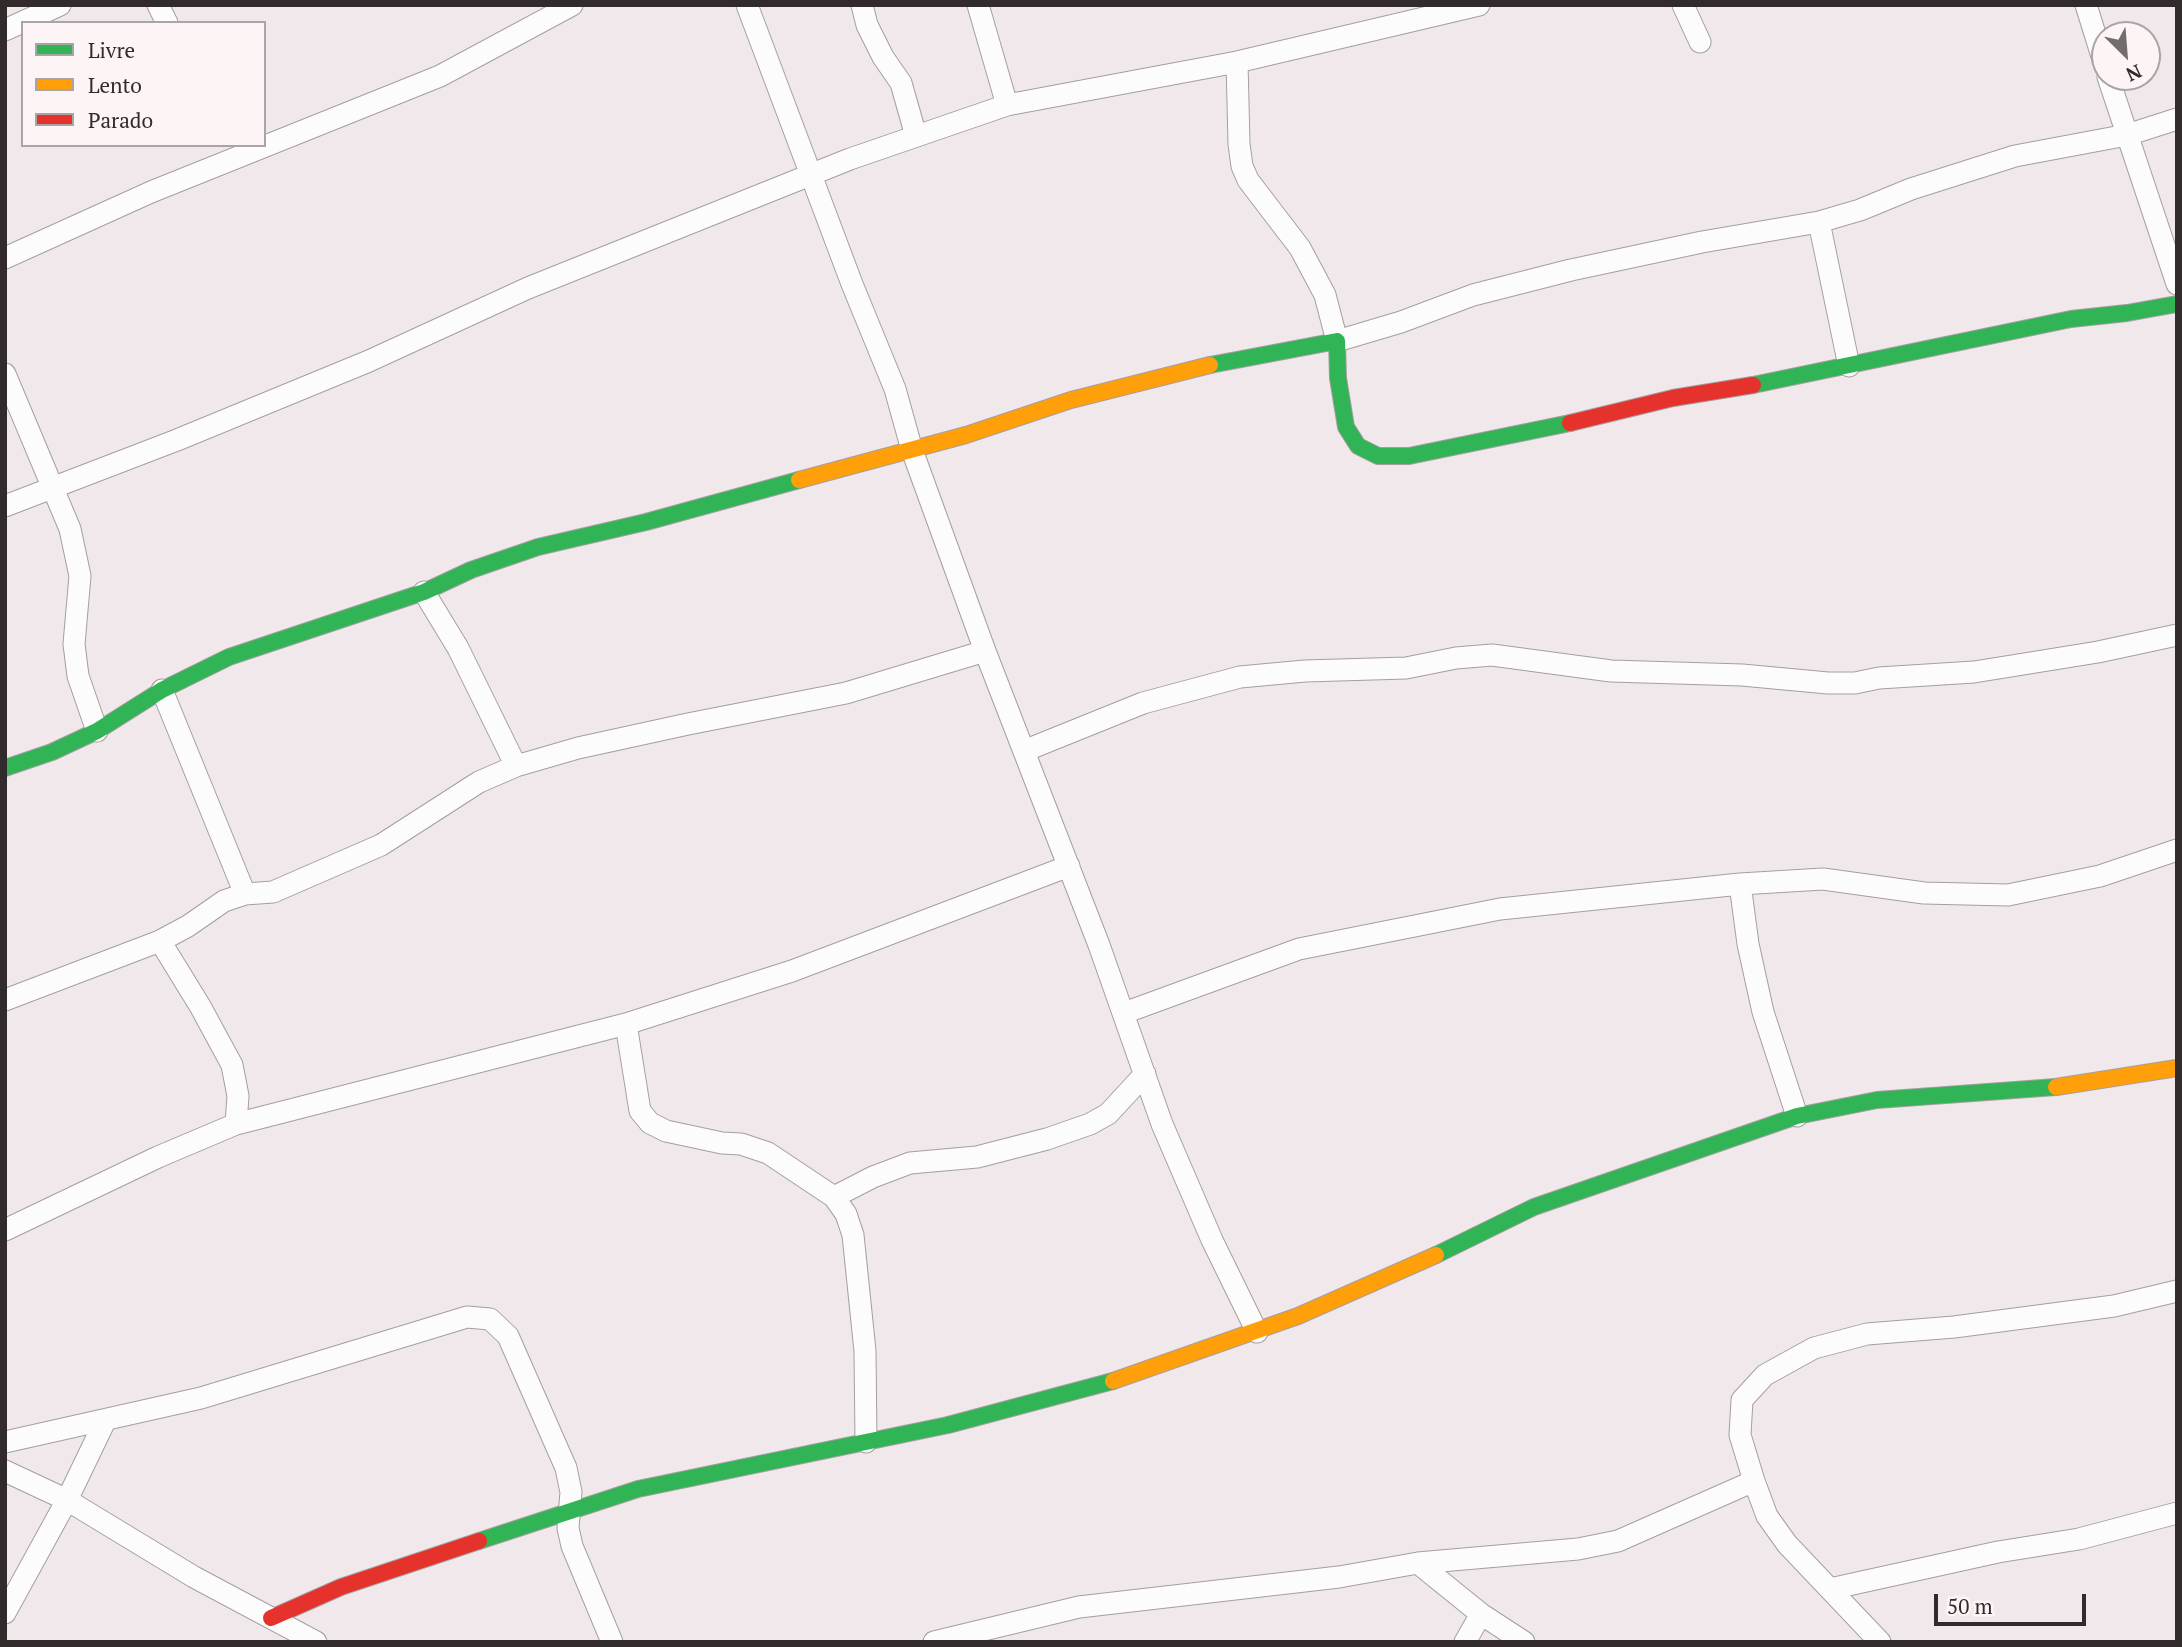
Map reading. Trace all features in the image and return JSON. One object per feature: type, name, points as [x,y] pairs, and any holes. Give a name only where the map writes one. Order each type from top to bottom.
[{"type":"street","points":[[25,21],[60,5]]},
{"type":"street","points":[[158,5],[166,21]]},
{"type":"street","points":[[266,139],[440,76],[572,5]]},
{"type":"street","points":[[747,5],[895,389],[912,450],[985,651],[1124,1013],[1161,1124],[1212,1240],[1257,1332]]},
{"type":"street","points":[[862,5],[867,25],[883,57],[901,83],[916,136]]},
{"type":"street","points":[[978,5],[1007,105]]},
{"type":"street","points":[[5,506],[177,440],[369,361],[528,288],[850,159],[1007,105],[1237,62],[1479,5]]},
{"type":"street","points":[[1683,5],[1700,42]]},
{"type":"street","points":[[5,30],[21,23]]},
{"type":"street","points":[[1237,62],[1238,144],[1242,166],[1248,180],[1300,248],[1325,295],[1337,341],[1338,378],[1346,427],[1358,446],[1378,456],[1409,456],[1481,443],[1673,398],[1731,390],[2071,319],[2177,304]]},
{"type":"street","points":[[2113,91],[2177,284]]},
{"type":"street","points":[[5,768],[52,752],[97,731],[162,690],[229,657],[424,592],[471,570],[538,547],[646,522],[967,435],[1071,400],[1200,367],[1337,341],[1401,322],[1473,295],[1571,270],[1702,242],[1819,222],[1860,210],[1910,189],[2015,156],[2127,135],[2177,119]]},
{"type":"street","points":[[5,258],[151,192],[229,152]]},
{"type":"street","points":[[1819,222],[1849,366]]},
{"type":"street","points":[[5,374],[70,529],[80,576],[74,644],[78,676],[97,731]]},
{"type":"street","points":[[424,592],[458,648],[516,766]]},
{"type":"street","points":[[1024,751],[1143,704],[1240,677],[1305,671],[1406,668],[1456,658],[1492,655],[1611,671],[1742,675],[1855,683],[1879,678],[1974,672],[2098,652],[2177,635]]},
{"type":"street","points":[[5,1000],[160,941],[188,926],[224,901],[245,894],[273,892],[381,845],[479,782],[516,766],[578,748],[846,692],[985,651]]},
{"type":"street","points":[[162,690],[245,894]]},
{"type":"street","points":[[1124,1013],[1299,949],[1500,909],[1741,884],[1823,879],[1924,892],[2008,895],[2100,876],[2177,850]]},
{"type":"street","points":[[5,1230],[158,1157],[236,1124],[626,1024],[792,971],[1069,866]]},
{"type":"street","points":[[1741,884],[1748,944],[1763,1012],[1797,1116]]},
{"type":"street","points":[[160,941],[232,1065],[239,1096],[236,1124]]},
{"type":"street","points":[[626,1024],[640,1111],[650,1123],[666,1130],[722,1143],[741,1144],[768,1153],[834,1197],[846,1214],[853,1235],[865,1351],[866,1442]]},
{"type":"street","points":[[271,1618],[341,1587],[638,1489],[948,1425],[1111,1382],[1257,1332],[1417,1265],[1534,1207],[1797,1116],[1877,1100],[2004,1093],[2085,1084],[2177,1068]]},
{"type":"street","points":[[834,1197],[873,1177],[910,1163],[977,1157],[1047,1139],[1090,1124],[1114,1109],[1144,1074]]},
{"type":"street","points":[[1880,1642],[1787,1544],[1767,1516],[1740,1435],[1742,1400],[1765,1375],[1814,1348],[1867,1335],[1968,1326],[2114,1306],[2177,1291]]},
{"type":"street","points":[[5,1442],[201,1398],[467,1317],[490,1320],[508,1336],[566,1468],[571,1492],[568,1528],[572,1546],[612,1642]]},
{"type":"street","points":[[5,1613],[67,1500],[105,1421]]},
{"type":"street","points":[[5,1471],[67,1500],[194,1577],[316,1642]]},
{"type":"street","points":[[934,1642],[1079,1607],[1339,1577],[1418,1563],[1578,1549],[1618,1541],[1754,1481]]},
{"type":"street","points":[[1830,1589],[1998,1552],[2079,1539],[2177,1513]]},
{"type":"street","points":[[1418,1563],[1481,1614],[1524,1642]]},
{"type":"street","points":[[1465,1642],[1481,1614]]},
{"type":"traffic: fast","points":[[1753,385],[2071,319],[2177,304]]},
{"type":"traffic: fast","points":[[1210,365],[1337,341],[1338,378],[1346,427],[1358,446],[1378,456],[1409,456],[1570,423]]},
{"type":"traffic: fast","points":[[5,768],[52,752],[97,731],[162,690],[229,657],[424,592],[471,570],[538,547],[646,522],[799,480]]},
{"type":"traffic: fast","points":[[1436,1255],[1534,1207],[1797,1116],[1877,1100],[2056,1087]]},
{"type":"traffic: fast","points":[[479,1541],[638,1489],[948,1425],[1113,1381]]},
{"type":"traffic: slow","points":[[799,480],[966,435],[1071,400],[1210,365]]},
{"type":"traffic: slow","points":[[2056,1087],[2177,1068]]},
{"type":"traffic: slow","points":[[1113,1381],[1298,1316],[1436,1255]]},
{"type":"traffic: jam","points":[[1570,423],[1673,398],[1753,385]]},
{"type":"traffic: jam","points":[[271,1618],[341,1587],[479,1541]]}]
